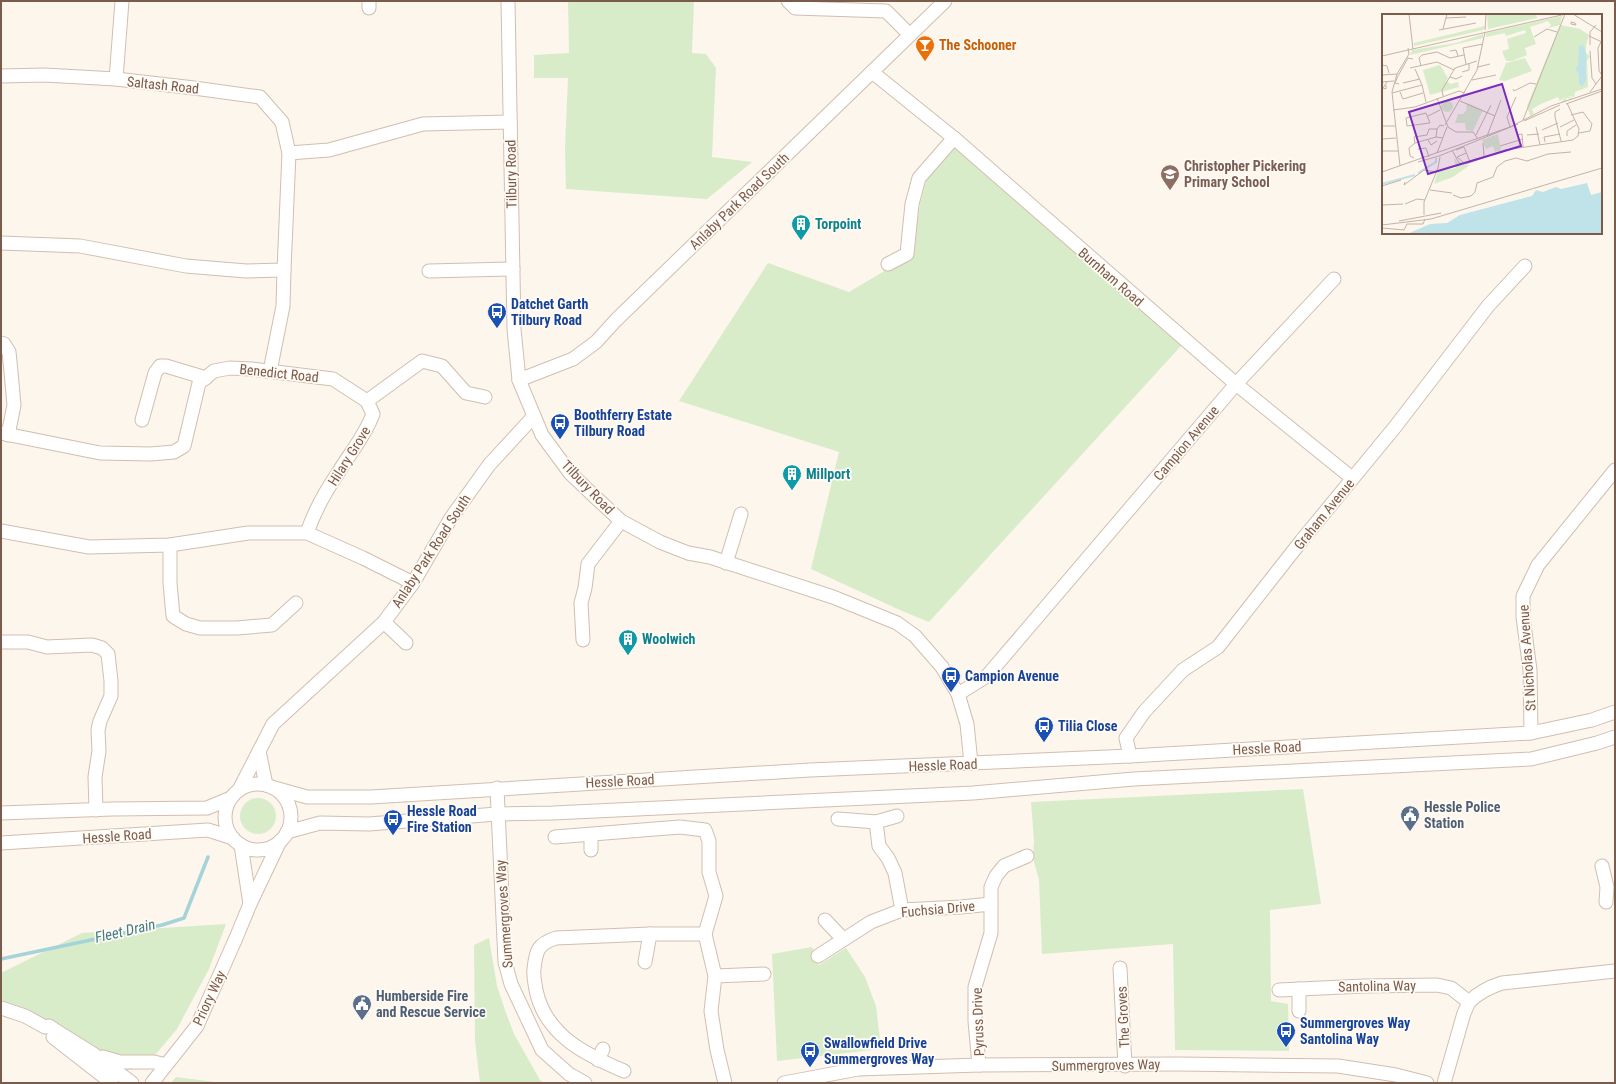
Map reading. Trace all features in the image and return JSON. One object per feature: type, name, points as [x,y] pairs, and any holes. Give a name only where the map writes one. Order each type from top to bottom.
[{"type":"street","points":[[116,79],[122,1]]},
{"type":"street","name":"Tilbury Road","points":[[508,1],[514,329],[519,380],[542,435],[570,474],[621,521],[660,542],[688,553],[710,557],[726,564],[833,597],[897,623],[915,636],[942,667],[958,694],[967,724],[971,764]]},
{"type":"street","points":[[788,1],[794,8],[886,11],[910,35]]},
{"type":"street","name":"Anlaby Park Road South","points":[[519,380],[573,359],[596,342],[616,320],[945,1]]},
{"type":"street","name":"Burnham Road","points":[[872,72],[954,138],[1236,384],[1352,478]]},
{"type":"street","name":"Saltash Road","points":[[1,76],[44,75],[116,79],[260,97],[282,122],[289,153],[283,306],[270,371]]},
{"type":"street","points":[[289,153],[329,150],[423,124],[510,122]]},
{"type":"street","points":[[888,264],[907,254],[912,204],[919,178],[954,138]]},
{"type":"street","points":[[1,243],[80,246],[186,266],[246,271],[284,270]]},
{"type":"street","name":"Graham Avenue","points":[[1130,756],[1126,738],[1144,712],[1183,670],[1218,647],[1352,478],[1395,427],[1488,306],[1525,266]]},
{"type":"street","points":[[429,271],[513,269]]},
{"type":"street","name":"Campion Avenue","points":[[958,694],[987,676],[1236,384],[1334,279]]},
{"type":"street","points":[[1,343],[4,344],[9,352],[14,405],[4,434],[100,453],[151,454],[174,452],[184,446],[199,383],[206,378]]},
{"type":"street","points":[[367,401],[422,361],[442,366],[466,393],[485,397]]},
{"type":"street","points":[[142,420],[155,373],[160,366],[166,366],[206,378]]},
{"type":"street","name":"Benedict Road","points":[[206,378],[214,371],[230,368],[270,371],[333,379],[367,401]]},
{"type":"street","name":"Hilary Grove","points":[[307,534],[313,515],[334,479],[367,429],[373,414],[367,401]]},
{"type":"street","name":"Anlaby Park Road South","points":[[235,794],[273,724],[384,622],[413,583],[451,518],[489,465],[534,416]]},
{"type":"street","name":"St Nicholas Avenue","points":[[1531,733],[1530,670],[1523,617],[1523,596],[1538,565],[1615,470]]},
{"type":"street","points":[[726,564],[741,514]]},
{"type":"street","points":[[583,640],[581,603],[585,588],[588,564],[621,521]]},
{"type":"street","points":[[1,531],[88,547],[170,545],[248,533],[307,534],[363,558],[413,583]]},
{"type":"street","points":[[170,545],[170,583],[173,616],[186,624],[200,628],[237,628],[272,624],[296,603]]},
{"type":"street","points":[[384,622],[406,643]]},
{"type":"street","points":[[1,642],[28,642],[47,647],[92,645],[102,648],[108,654],[111,696],[100,721],[98,730],[99,751],[95,777],[96,810]]},
{"type":"street","name":"Hessle Road","points":[[268,786],[307,797],[371,797],[497,788],[810,770],[1130,756],[1531,733],[1592,720],[1615,712]]},
{"type":"street","name":"Hessle Road","points":[[284,837],[320,824],[369,824],[498,814],[553,813],[973,793],[1134,779],[1531,759],[1598,743],[1615,737]]},
{"type":"street","points":[[259,751],[268,786]]},
{"type":"street","points":[[237,842],[251,849],[262,850],[272,847],[284,837],[290,822],[290,811],[287,801],[280,792],[268,786],[257,784],[247,786],[235,794],[226,808],[225,818],[227,829],[237,842],[250,904]]},
{"type":"street","name":"Summergroves Way","points":[[497,788],[505,962],[511,984],[542,1050],[569,1074],[585,1083]]},
{"type":"street","name":"Hessle Road","points":[[1,813],[207,808],[235,794]]},
{"type":"street","points":[[838,819],[876,822],[897,816]]},
{"type":"street","points":[[876,822],[879,846],[888,858],[895,873],[902,910]]},
{"type":"street","points":[[555,837],[680,826],[705,830],[709,841],[709,872],[716,896],[705,934],[716,976],[711,1011],[717,1050],[725,1083]]},
{"type":"street","name":"Hessle Road","points":[[1,843],[208,830],[237,842]]},
{"type":"street","points":[[591,835],[591,850]]},
{"type":"street","name":"Priory Way","points":[[152,1083],[197,1026],[250,904],[284,837]]},
{"type":"street","name":"Pyruss Drive","points":[[979,1065],[975,1021],[975,987],[991,933],[991,887],[996,876],[1004,866],[1027,856]]},
{"type":"street","points":[[1602,866],[1611,887],[1606,902]]},
{"type":"street","name":"Fuchsia Drive","points":[[818,956],[871,922],[902,910],[990,904]]},
{"type":"street","points":[[825,920],[843,940]]},
{"type":"street","points":[[624,1071],[601,1054],[568,1041],[547,1019],[538,995],[533,974],[535,956],[545,942],[556,938],[650,934],[705,934]]},
{"type":"street","points":[[645,962],[650,934]]},
{"type":"street","name":"The Groves","points":[[1120,968],[1125,1066]]},
{"type":"street","points":[[1444,1083],[1464,1013],[1469,1002],[1478,994],[1490,987],[1502,983],[1615,971]]},
{"type":"street","points":[[716,976],[764,974]]},
{"type":"street","name":"Santolina Way","points":[[1279,990],[1364,986],[1437,985],[1451,988],[1469,1002]]},
{"type":"street","points":[[1299,989],[1299,1011]]},
{"type":"street","points":[[1,1008],[24,1016],[45,1027],[49,1026],[56,1030],[92,1053],[132,1083]]},
{"type":"street","points":[[45,1027],[48,1033],[112,1083]]},
{"type":"street","points":[[92,1053],[120,1062],[154,1062],[166,1065]]},
{"type":"street","name":"Summergroves Way","points":[[784,1083],[858,1069],[979,1065],[1125,1066],[1187,1064],[1338,1066],[1396,1075],[1427,1083]]},
{"type":"green space","points":[[568,1],[694,1],[692,53],[706,54],[716,68],[712,157],[752,162],[707,199],[566,189],[565,147],[568,78],[534,78],[534,55],[569,53]]},
{"type":"green space","points":[[962,139],[1191,335],[929,622],[811,569],[839,452],[679,401],[768,263],[849,292],[913,254],[920,204],[927,178]]},
{"type":"green space","points":[[1303,789],[1321,904],[1270,910],[1271,1001],[1288,1004],[1289,1051],[1175,1050],[1173,944],[1042,954],[1039,880],[1033,858],[1034,841],[1031,802]]},
{"type":"green space","points":[[262,798],[271,803],[275,809],[275,823],[271,829],[262,834],[254,834],[245,829],[241,823],[240,812],[245,803],[251,799]]},
{"type":"green space","points":[[226,924],[209,969],[177,1029],[145,1067],[119,1072],[1,1005],[1,973],[82,933]]},
{"type":"green space","points":[[489,938],[497,986],[506,1013],[514,1034],[540,1080],[544,1083],[480,1083],[475,1041],[474,945]]},
{"type":"green space","points":[[812,947],[819,965],[846,948],[865,977],[876,1006],[881,1049],[777,1061],[772,954]]},
{"type":"green space","points":[[176,1077],[223,1083],[171,1083]]},
{"type":"waterway","name":"Fleet Drain","points":[[1,959],[162,925],[184,918],[208,857]]},
{"type":"place","name":"The Schooner","points":[[925,62]]},
{"type":"place","name":"Christopher Pickering Primary School","points":[[1170,191]]},
{"type":"place","name":"Torpoint","points":[[801,241]]},
{"type":"place","name":"Datchet Garth Tilbury Road","points":[[497,329]]},
{"type":"place","name":"Boothferry Estate Tilbury Road","points":[[560,440]]},
{"type":"place","name":"Millport","points":[[792,491]]},
{"type":"place","name":"Woolwich","points":[[628,656]]},
{"type":"place","name":"Campion Avenue","points":[[951,693]]},
{"type":"place","name":"Tilia Close","points":[[1044,743]]},
{"type":"place","name":"Hessle Police Station","points":[[1410,832]]},
{"type":"place","name":"Hessle Road Fire Station","points":[[393,836]]},
{"type":"place","name":"Humberside Fire and Rescue Service","points":[[362,1021]]},
{"type":"place","name":"Summergroves Way Santolina Way","points":[[1286,1048]]},
{"type":"place","name":"Swallowfield Drive Summergroves Way","points":[[810,1068]]}]
